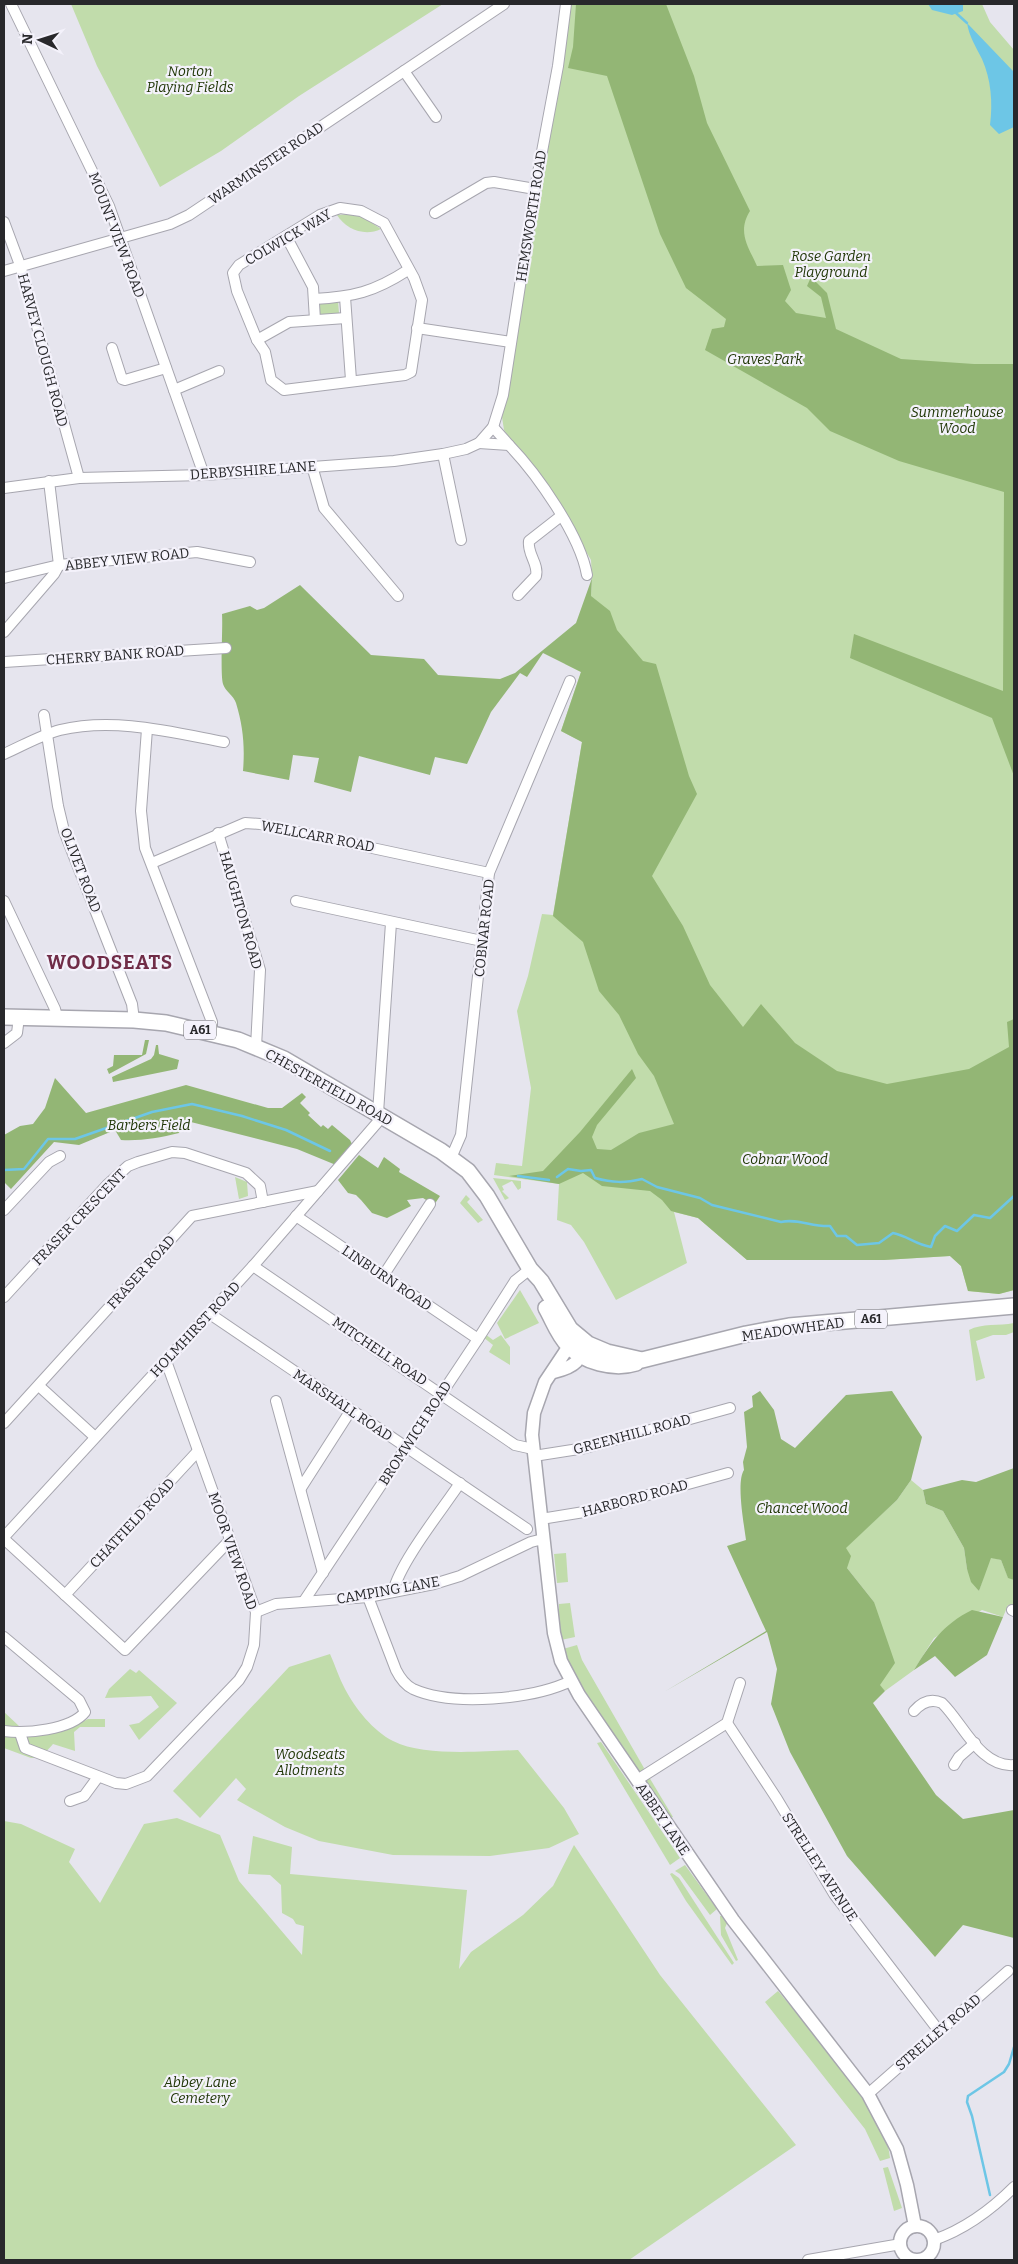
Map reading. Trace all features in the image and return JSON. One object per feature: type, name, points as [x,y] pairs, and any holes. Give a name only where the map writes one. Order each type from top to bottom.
[{"type":"highway","name":"CHESTERFIELD ROAD","points":[[11,1017],[134,1020],[166,1023],[212,1032],[284,1059],[451,1158],[475,1178],[530,1269],[534,1285],[575,1343]]},
{"type":"highway","name":"MEADOWHEAD","points":[[575,1343],[642,1360],[746,1334],[789,1326],[965,1312],[1013,1305]]},
{"type":"highway","name":"A61","points":[[575,1343],[582,1355],[595,1361],[616,1365],[629,1365],[642,1360]]},
{"type":"main road","name":"ABBEY LANE","points":[[575,1343],[545,1382],[534,1413],[533,1452],[554,1633],[558,1653],[571,1681],[636,1780],[759,1956],[868,2094],[897,2149],[907,2185],[915,2226]]},
{"type":"main road","points":[[554,1372],[566,1369],[582,1355]]},
{"type":"main road","points":[[915,2226],[926,2229],[934,2240],[932,2251],[921,2260],[907,2256],[901,2244],[904,2233],[915,2226]]},
{"type":"street","name":"MOUNT VIEW ROAD","points":[[11,4],[98,182],[120,236],[204,475]]},
{"type":"street","name":"WARMINSTER ROAD","points":[[4,270],[120,236],[170,224],[188,215],[504,4]]},
{"type":"street","name":"HEMSWORTH ROAD","points":[[493,427],[503,395],[535,189],[558,66],[566,4]]},
{"type":"street","points":[[404,71],[436,117]]},
{"type":"street","points":[[434,213],[486,184],[494,182],[535,189]]},
{"type":"street","name":"COLWICK WAY","points":[[340,208],[361,210],[378,219],[387,228],[408,270],[414,278],[422,300],[411,372],[405,375],[351,380],[295,390],[281,389],[270,380],[265,352],[257,340],[232,274],[239,265],[327,211],[340,208]]},
{"type":"street","name":"HARVEY CLOUGH ROAD","points":[[4,222],[20,265],[79,478]]},
{"type":"street","points":[[286,236],[310,280],[315,320]]},
{"type":"street","points":[[314,300],[345,297],[384,286],[408,270]]},
{"type":"street","points":[[345,297],[351,380]]},
{"type":"street","points":[[257,340],[289,322],[346,318]]},
{"type":"street","points":[[417,328],[511,342]]},
{"type":"street","points":[[112,348],[122,379],[125,380],[166,368]]},
{"type":"street","points":[[174,390],[218,372]]},
{"type":"street","points":[[493,427],[527,464],[561,516],[584,557],[587,575]]},
{"type":"street","name":"DERBYSHIRE LANE","points":[[4,488],[79,478],[204,475],[394,461],[466,449],[479,443],[493,427]]},
{"type":"street","points":[[479,443],[509,445]]},
{"type":"street","points":[[443,454],[461,540]]},
{"type":"street","points":[[312,466],[324,508],[398,596]]},
{"type":"street","points":[[4,632],[54,574],[58,565],[49,481]]},
{"type":"street","points":[[518,594],[536,576],[537,571],[528,548],[529,541],[561,516]]},
{"type":"street","name":"ABBEY VIEW ROAD","points":[[4,578],[58,565],[197,552],[250,562]]},
{"type":"street","name":"CHERRY BANK ROAD","points":[[4,662],[226,648]]},
{"type":"street","name":"COBNAR ROAD","points":[[451,1158],[461,1135],[490,873],[570,681]]},
{"type":"street","name":"OLIVET ROAD","points":[[44,715],[58,806],[64,830],[132,1004],[134,1020]]},
{"type":"street","points":[[4,754],[48,734],[61,730],[98,725],[124,724],[224,742]]},
{"type":"street","points":[[147,729],[142,829],[145,848],[212,1022],[212,1032]]},
{"type":"street","name":"WELLCARR ROAD","points":[[152,863],[218,832],[245,823],[260,824],[490,873]]},
{"type":"street","name":"HAUGHTON ROAD","points":[[218,832],[260,970],[256,1047]]},
{"type":"street","points":[[4,901],[55,1009],[56,1018]]},
{"type":"street","points":[[296,901],[391,923],[482,941]]},
{"type":"street","points":[[380,1115],[391,923]]},
{"type":"street","points":[[4,1043],[17,1033],[11,1017]]},
{"type":"street","name":"HOLMHIRST ROAD","points":[[4,1538],[253,1266],[380,1115]]},
{"type":"street","name":"FRASER CRESCENT","points":[[4,1297],[107,1185],[128,1166],[138,1162],[172,1152],[185,1153],[210,1161],[246,1173],[254,1179],[260,1186],[263,1202]]},
{"type":"street","points":[[4,1210],[49,1162],[60,1156]]},
{"type":"street","name":"FRASER ROAD","points":[[4,1423],[192,1216],[318,1191]]},
{"type":"street","points":[[384,1276],[426,1206]]},
{"type":"street","name":"LINBURN ROAD","points":[[296,1216],[478,1339]]},
{"type":"street","name":"MITCHELL ROAD","points":[[253,1266],[441,1393],[514,1445],[533,1452]]},
{"type":"street","name":"BROMWICH ROAD","points":[[304,1602],[515,1281],[530,1269]]},
{"type":"street","name":"MARSHALL ROAD","points":[[210,1314],[527,1529]]},
{"type":"street","name":"MOOR VIEW ROAD","points":[[20,1733],[25,1748],[116,1783],[138,1781],[147,1776],[168,1756],[239,1680],[247,1667],[254,1645],[256,1612],[166,1361]]},
{"type":"street","points":[[39,1386],[95,1437]]},
{"type":"street","points":[[276,1401],[323,1573]]},
{"type":"street","name":"GREENHILL ROAD","points":[[533,1452],[584,1448],[730,1408]]},
{"type":"street","points":[[300,1488],[352,1410]]},
{"type":"street","name":"CHATFIELD ROAD","points":[[65,1595],[198,1451]]},
{"type":"street","name":"HARBORD ROAD","points":[[541,1519],[590,1511],[728,1473]]},
{"type":"street","points":[[393,1592],[395,1582],[404,1566],[460,1483]]},
{"type":"street","points":[[4,1538],[125,1650],[230,1540]]},
{"type":"street","name":"CAMPING LANE","points":[[256,1612],[276,1604],[368,1597],[434,1584],[460,1576],[531,1542],[543,1539]]},
{"type":"street","points":[[368,1597],[396,1670],[401,1679],[413,1689],[438,1696],[496,1699],[543,1692],[571,1681]]},
{"type":"street","points":[[4,1637],[79,1700],[85,1712],[72,1722],[20,1733],[4,1731]]},
{"type":"street","points":[[636,1780],[727,1723],[740,1683]]},
{"type":"street","points":[[914,1710],[928,1700],[936,1700],[942,1703],[975,1743],[998,1764],[1014,1765]]},
{"type":"street","name":"STRELLEY AVENUE","points":[[727,1723],[777,1799],[834,1894],[939,2031]]},
{"type":"street","points":[[954,1765],[959,1757],[975,1743]]},
{"type":"street","points":[[70,1801],[84,1796],[98,1777]]},
{"type":"street","name":"STRELLEY ROAD","points":[[868,2094],[1008,1971]]},
{"type":"street","points":[[934,2240],[968,2224],[996,2204],[1014,2187]]},
{"type":"street","points":[[808,2260],[901,2244]]},
{"type":"green space","name":"Norton Playing Fields","points":[[71,4],[443,4],[299,96],[221,151],[160,187],[97,66]]},
{"type":"green space","name":"Graves Park","points":[[571,4],[982,4],[990,22],[1014,50],[1014,1290],[999,1294],[968,1291],[961,1266],[950,1256],[884,1260],[747,1260],[698,1218],[674,1212],[687,1263],[616,1300],[584,1242],[571,1225],[557,1220],[559,1184],[494,1175],[496,1163],[522,1166],[531,1088],[517,1011],[528,976],[542,914],[553,915],[582,742],[561,731],[581,672],[565,664],[589,631],[592,578],[591,560],[570,524],[504,430],[502,417]]},
{"type":"green space","name":"Summerhouse Wood","points":[[576,4],[666,4],[694,76],[707,123],[750,211],[744,226],[747,245],[757,266],[783,265],[791,290],[785,301],[796,313],[826,318],[821,297],[807,286],[811,277],[827,293],[836,329],[901,359],[974,364],[1014,364],[1014,776],[992,718],[850,658],[854,634],[1003,691],[1004,492],[899,461],[830,431],[807,408],[705,350],[712,329],[724,327],[726,319],[686,288],[660,234],[607,76],[568,68],[573,47]]},
{"type":"green space","points":[[350,214],[363,217],[381,229],[362,232],[350,228],[337,215]]},
{"type":"green space","points":[[338,301],[339,313],[317,315],[316,303]]},
{"type":"green space","name":"Cobnar Wood","points":[[592,578],[591,596],[610,611],[617,630],[643,661],[656,664],[689,776],[697,794],[652,876],[683,926],[710,985],[743,1027],[761,1004],[795,1043],[837,1071],[887,1084],[969,1069],[1009,1047],[1007,1022],[1014,1019],[1014,1290],[999,1294],[968,1291],[961,1266],[950,1256],[884,1260],[747,1260],[698,1218],[671,1211],[662,1200],[650,1191],[602,1186],[583,1173],[559,1184],[509,1176],[543,1171],[580,1132],[632,1069],[636,1078],[597,1125],[592,1137],[597,1149],[611,1150],[639,1133],[674,1124],[654,1076],[638,1054],[619,1015],[599,991],[583,942],[553,916],[582,742],[561,731],[581,672],[543,653],[527,677],[520,673],[491,712],[467,764],[435,757],[430,775],[359,756],[351,792],[314,782],[319,758],[293,755],[289,780],[243,771],[244,745],[240,720],[235,700],[224,687],[222,678],[222,614],[250,606],[257,610],[264,608],[300,585],[371,655],[424,659],[438,675],[500,679],[515,673],[576,623]]},
{"type":"green space","points":[[145,1040],[149,1040],[146,1054],[109,1074],[107,1069],[113,1066],[114,1055],[142,1055]]},
{"type":"green space","points":[[156,1045],[158,1045],[159,1054],[179,1060],[177,1069],[113,1082],[112,1077],[151,1059]]},
{"type":"green space","name":"Barbers Field","points":[[55,1078],[86,1113],[186,1085],[268,1108],[282,1108],[302,1093],[306,1097],[300,1103],[310,1113],[308,1115],[321,1127],[323,1125],[328,1129],[332,1125],[350,1140],[353,1146],[336,1165],[297,1149],[183,1120],[179,1133],[157,1138],[121,1140],[115,1130],[79,1145],[54,1142],[11,1189],[4,1182],[4,1135],[20,1126],[33,1124],[45,1108]]},
{"type":"green space","points":[[359,1155],[378,1168],[384,1157],[400,1169],[399,1172],[440,1196],[434,1205],[423,1198],[407,1200],[411,1206],[387,1218],[372,1213],[356,1195],[348,1193],[338,1180]]},
{"type":"green space","points":[[235,1177],[247,1182],[248,1196],[239,1199]]},
{"type":"green space","points":[[493,1178],[521,1181],[521,1188],[518,1190],[512,1181],[502,1186],[504,1190],[502,1191],[509,1198],[505,1200]]},
{"type":"green space","points":[[466,1195],[470,1199],[467,1202],[483,1220],[478,1223],[460,1203]]},
{"type":"green space","points":[[520,1290],[539,1323],[505,1339],[497,1323]]},
{"type":"green space","points":[[1014,1323],[1014,1332],[1006,1335],[993,1335],[976,1341],[985,1378],[976,1381],[969,1330]]},
{"type":"green space","points":[[485,1334],[493,1340],[501,1335],[510,1347],[510,1365],[489,1352],[493,1345],[483,1337]]},
{"type":"green space","name":"Chancet Wood","points":[[760,1391],[774,1410],[781,1439],[795,1448],[846,1395],[892,1391],[922,1437],[911,1480],[897,1500],[846,1548],[851,1556],[847,1568],[874,1602],[895,1663],[880,1685],[885,1691],[873,1703],[936,1795],[963,1819],[1014,1810],[1014,1938],[963,1925],[935,1957],[847,1856],[790,1752],[771,1704],[777,1669],[767,1632],[664,1692],[766,1631],[727,1546],[746,1540],[741,1504],[743,1462],[747,1447],[744,1412],[753,1407],[752,1396]]},
{"type":"green space","points":[[1014,1468],[1014,1580],[1008,1578],[1001,1560],[991,1558],[979,1591],[971,1582],[964,1548],[943,1511],[926,1504],[923,1490],[962,1480],[976,1482]]},
{"type":"green space","points":[[911,1480],[923,1490],[926,1504],[943,1511],[964,1548],[967,1569],[979,1591],[990,1557],[1001,1560],[1008,1577],[1014,1580],[1014,1607],[1008,1605],[1003,1617],[982,1610],[934,1638],[914,1670],[885,1691],[879,1685],[874,1602],[847,1568],[845,1548],[897,1500]]},
{"type":"green space","points":[[566,1553],[568,1582],[557,1583],[554,1554]]},
{"type":"green space","points":[[570,1603],[575,1637],[561,1640],[557,1609],[559,1609],[559,1604]]},
{"type":"green space","points":[[972,1610],[1003,1617],[987,1655],[955,1677],[935,1656],[914,1670],[945,1628]]},
{"type":"green space","points":[[577,1645],[582,1660],[644,1768],[642,1771],[637,1771],[570,1674],[563,1649]]},
{"type":"green space","name":"Woodseats Allotments","points":[[330,1654],[343,1685],[354,1704],[365,1718],[386,1737],[406,1746],[437,1751],[518,1750],[564,1808],[579,1834],[549,1848],[490,1856],[393,1855],[319,1841],[285,1827],[237,1800],[246,1789],[236,1778],[200,1818],[173,1791],[289,1667]]},
{"type":"green space","points":[[130,1669],[136,1673],[139,1670],[177,1703],[139,1740],[129,1725],[139,1723],[159,1707],[151,1696],[105,1698],[109,1689]]},
{"type":"green space","points":[[4,1712],[19,1726],[70,1728],[88,1719],[105,1719],[105,1727],[80,1727],[74,1732],[75,1751],[53,1744],[41,1756],[31,1758],[4,1748]]},
{"type":"green space","points":[[601,1742],[680,1858],[670,1865],[597,1743]]},
{"type":"green space","points":[[649,1777],[673,1817],[670,1818],[645,1781]]},
{"type":"green space","name":"Abbey Lane Cemetery","points":[[177,1818],[220,1835],[239,1881],[302,1955],[304,1926],[296,1924],[293,1919],[282,1913],[281,1885],[270,1875],[248,1874],[253,1836],[292,1847],[290,1874],[467,1890],[459,1969],[471,1952],[523,1915],[553,1886],[574,1845],[660,1975],[796,2145],[629,2260],[4,2260],[4,1821],[21,1824],[75,1849],[69,1862],[100,1903],[144,1824]]},
{"type":"green space","points":[[685,1865],[717,1909],[710,1915],[680,1874],[675,1871]]},
{"type":"green space","points":[[672,1873],[679,1878],[734,1963],[732,1965],[686,1901],[670,1874]]},
{"type":"green space","points":[[720,1916],[727,1923],[725,1928],[738,1960],[736,1961],[721,1935]]},
{"type":"green space","points":[[778,1991],[826,2048],[861,2095],[876,2118],[886,2139],[890,2158],[880,2161],[865,2129],[765,2002]]},
{"type":"green space","points":[[888,2167],[902,2208],[894,2211],[883,2168]]},
{"type":"water","points":[[928,4],[963,4],[963,11],[952,15],[932,10]]},
{"type":"water","points":[[967,23],[1014,72],[1014,127],[999,134],[990,125],[991,100],[989,83],[982,59],[971,37]]},
{"type":"waterway","points":[[956,13],[967,23]]},
{"type":"waterway","points":[[4,1170],[24,1169],[48,1139],[75,1139],[152,1112],[192,1104],[242,1116],[286,1130],[330,1151]]},
{"type":"waterway","points":[[557,1177],[568,1169],[591,1170],[595,1178],[613,1182],[642,1179],[657,1187],[700,1198],[712,1205],[781,1222],[793,1221],[830,1226],[837,1236],[846,1236],[857,1245],[879,1243],[893,1233],[931,1247],[935,1236],[945,1226],[957,1231],[974,1215],[990,1218],[1014,1196]]},
{"type":"waterway","points":[[518,1176],[549,1180]]},
{"type":"waterway","points":[[990,2195],[967,2102],[968,2096],[1004,2072],[1009,2064],[1014,2047]]},
{"type":"district","name":"WOODSEATS","points":[[110,962]]},
{"type":"park label","name":"Rose Garden Playground","points":[[831,264]]}]
